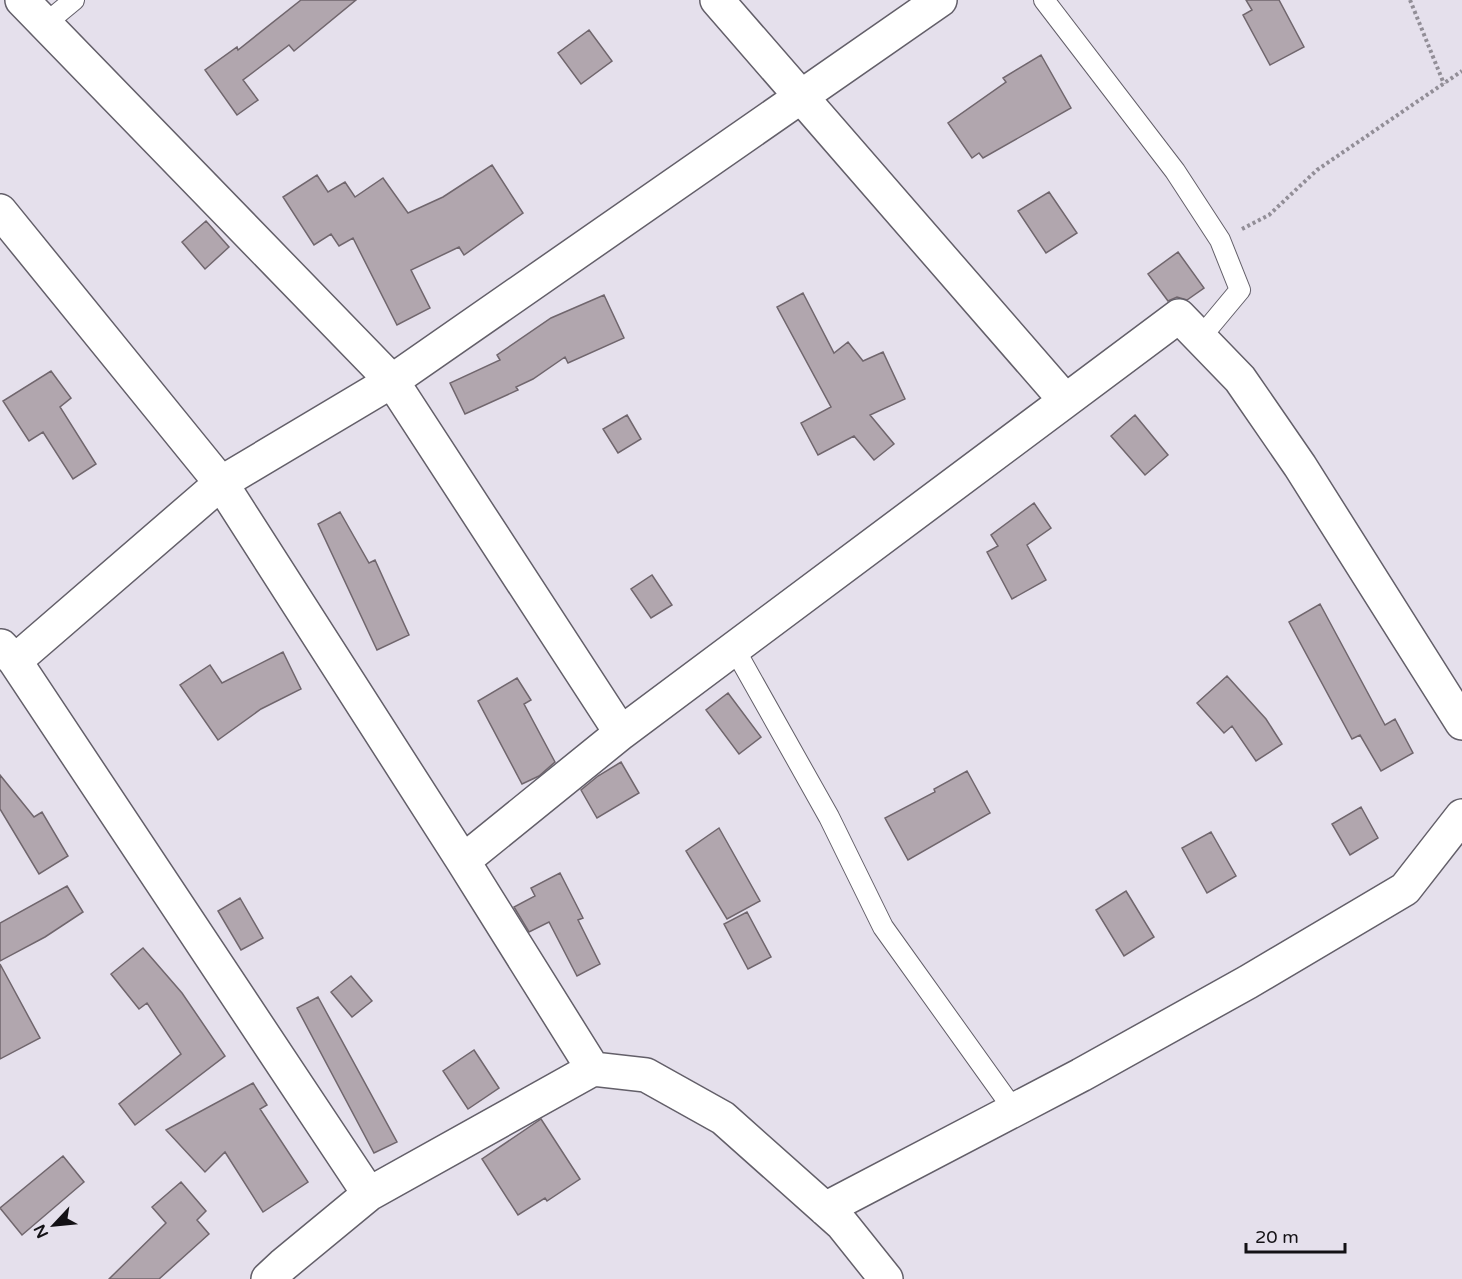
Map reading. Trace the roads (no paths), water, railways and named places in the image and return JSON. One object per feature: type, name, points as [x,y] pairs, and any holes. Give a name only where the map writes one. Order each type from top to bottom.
[{"type":"street","points":[[22,0],[392,381],[621,733]]},
{"type":"street","points":[[717,0],[1065,400]]},
{"type":"street","points":[[369,1194],[7,653],[221,483],[392,381],[800,98],[933,2]]},
{"type":"street","points":[[0,211],[221,483],[593,1069]]},
{"type":"street","points":[[463,861],[621,733],[1179,316],[1240,379],[1300,466],[1462,723]]},
{"type":"street","points":[[825,1209],[1014,1110],[1248,982],[1405,890],[1462,816]]},
{"type":"street","points":[[268,1279],[369,1194],[593,1069],[646,1075],[723,1118],[842,1224],[886,1279]]},
{"type":"lane","points":[[45,24],[74,0]]},
{"type":"lane","points":[[1044,0],[1175,171],[1221,240],[1240,290],[1200,338]]},
{"type":"lane","points":[[734,648],[830,817],[883,927],[1014,1110]]}]
